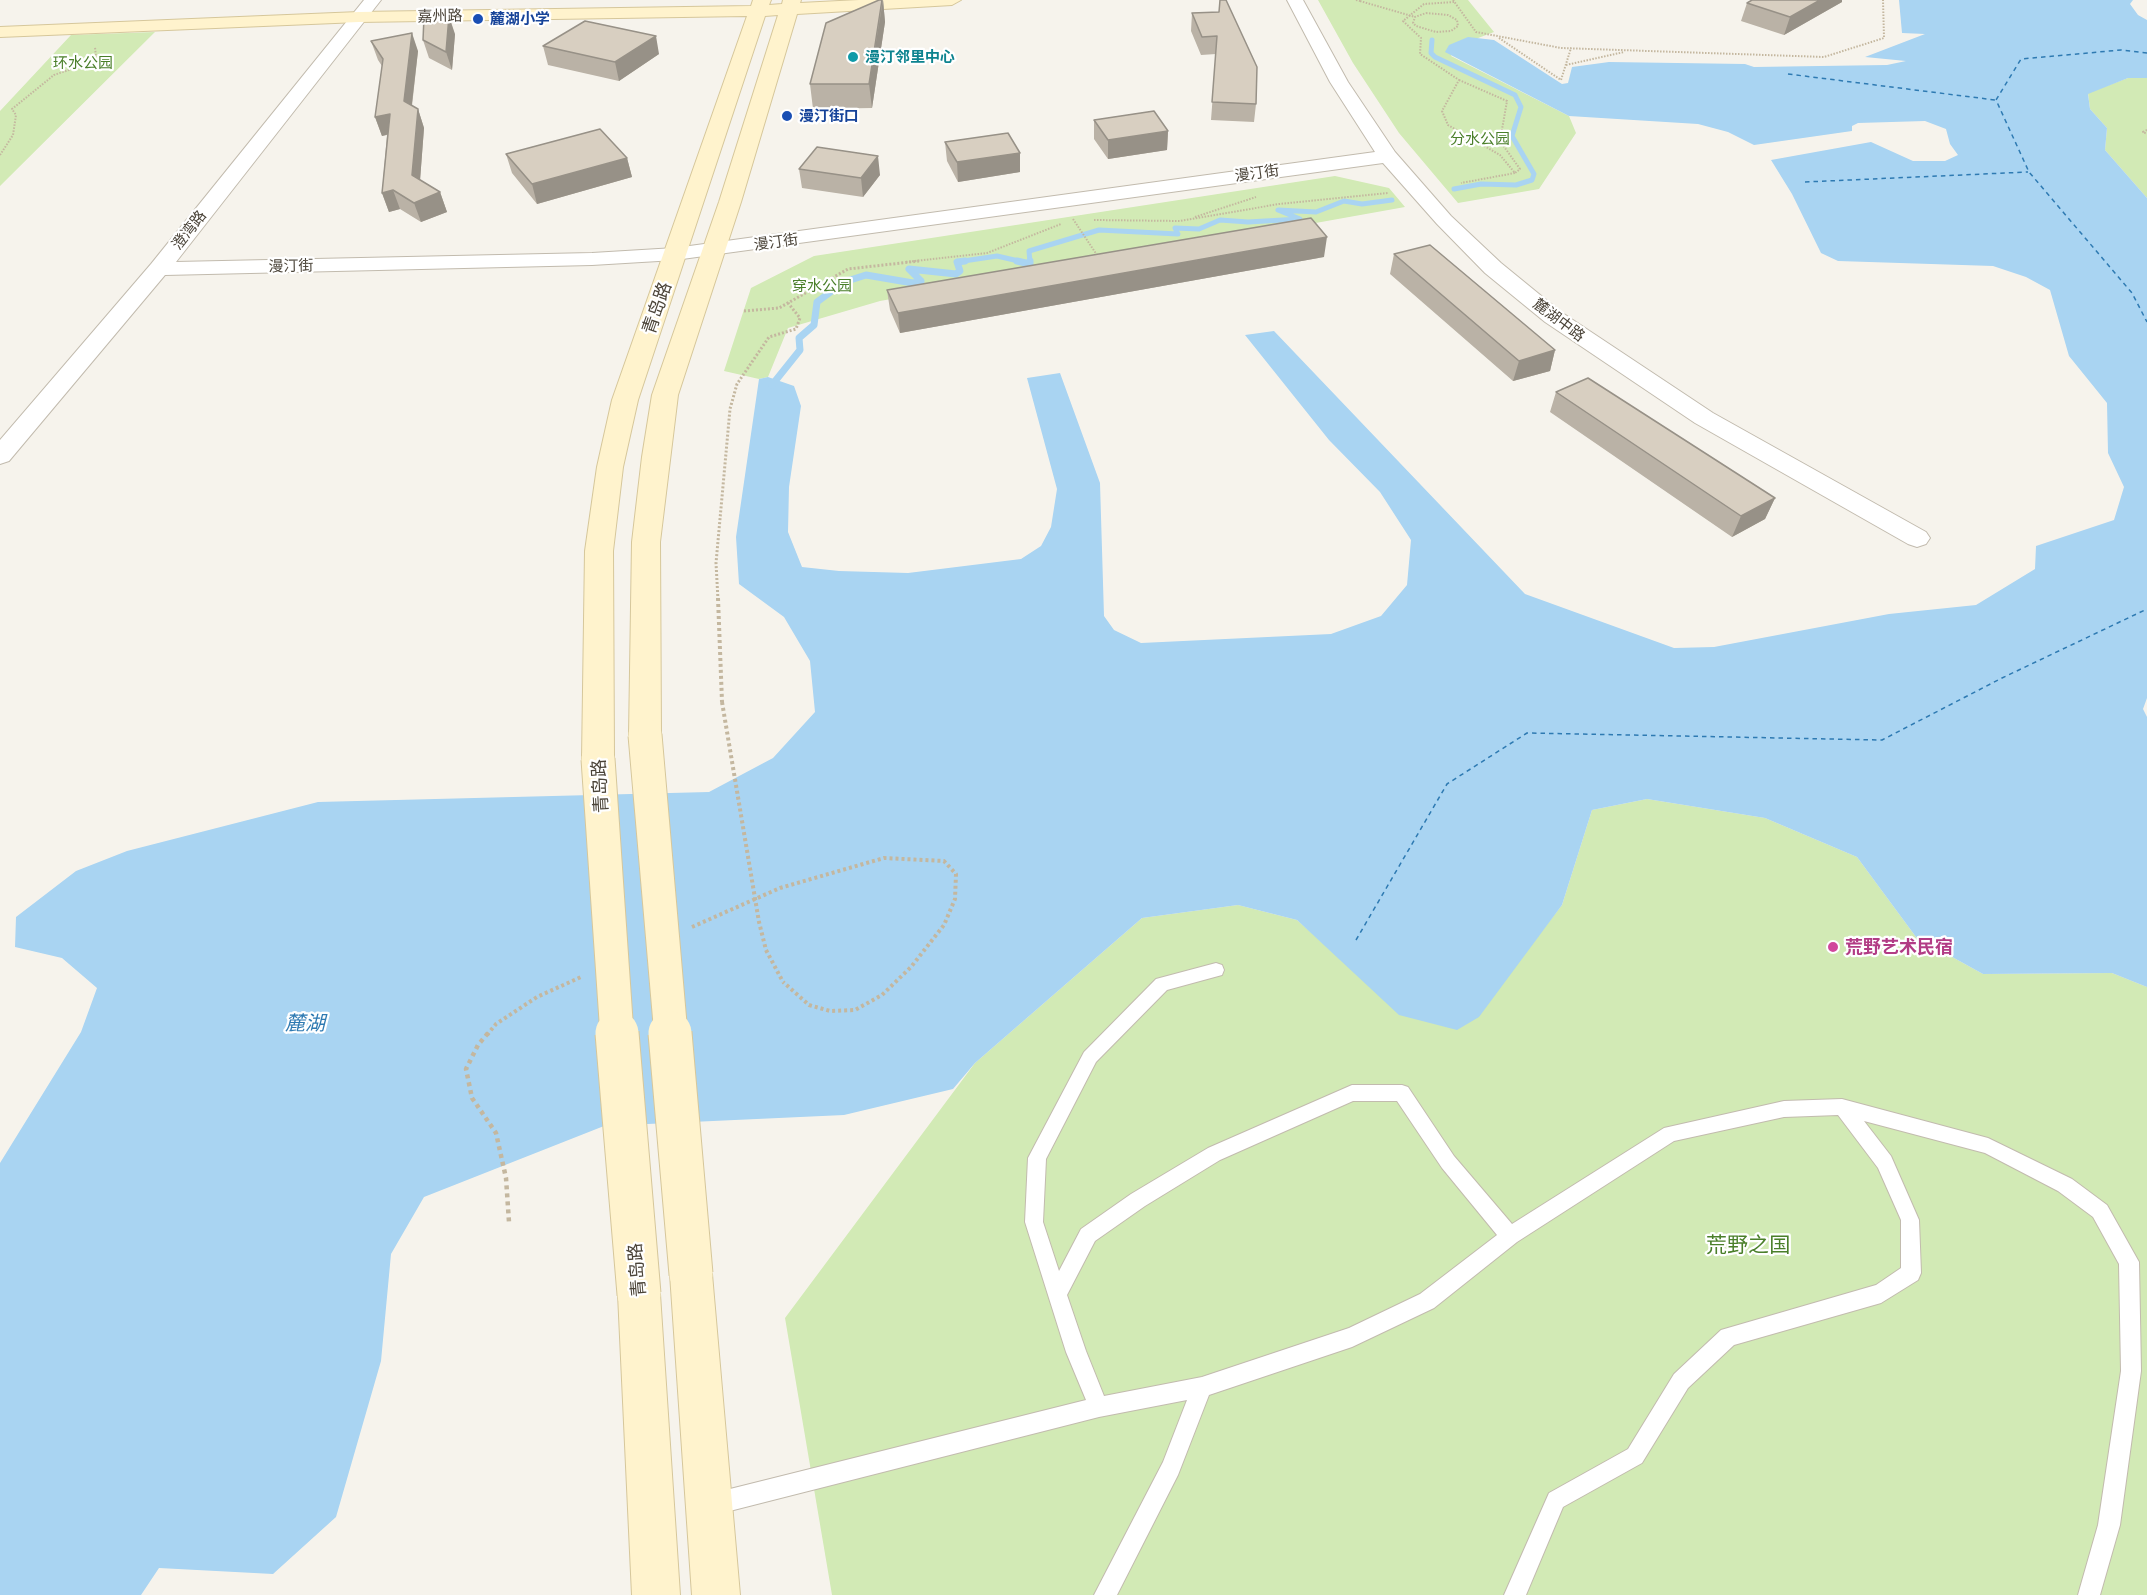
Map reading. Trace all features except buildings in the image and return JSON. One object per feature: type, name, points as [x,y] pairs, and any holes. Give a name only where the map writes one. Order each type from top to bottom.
[{"type":"main road","name":"嘉州路","points":[[791,3],[807,0]]},
{"type":"main road","name":"嘉州路","points":[[0,23],[366,9],[952,0]]},
{"type":"main road","name":"青岛路","points":[[716,1595],[692,1274],[645,735],[646,542],[655,457],[665,395],[714,250],[791,3]]},
{"type":"main road","name":"青岛路","points":[[656,1595],[639,1294],[609,942],[598,759],[599,551],[610,467],[625,400],[761,4]]},
{"type":"main road","name":"嘉州路","points":[[0,32],[366,9]]},
{"type":"street","name":"麓湖中路","points":[[1295,0],[1339,82],[1388,156],[1444,220],[1493,268],[1554,317],[1704,418],[1917,538]]},
{"type":"street","name":"澄湾路","points":[[0,456],[159,268],[366,9]]},
{"type":"street","name":"漫汀街","points":[[159,268],[592,259],[675,254],[1388,156]]},
{"type":"lane","points":[[1099,1407],[1076,1352],[1034,1222],[1037,1158],[1090,1057],[1162,984],[1216,970]]},
{"type":"lane","points":[[1058,1293],[1088,1235],[1138,1200],[1214,1154],[1352,1093],[1402,1094],[1448,1162],[1510,1236]]},
{"type":"lane","points":[[1515,1595],[1556,1500],[1635,1456],[1681,1381],[1728,1337],[1881,1293],[1911,1273],[1910,1220],[1885,1162],[1842,1107]]},
{"type":"lane","points":[[708,1506],[1099,1407],[1202,1388],[1352,1336],[1426,1301],[1510,1236],[1671,1134],[1784,1109],[1842,1107],[1988,1146],[2065,1185],[2100,1211],[2128,1262],[2131,1371],[2109,1525],[2089,1595]]},
{"type":"lane","points":[[1105,1595],[1171,1468],[1202,1388]]},
{"type":"path","points":[[1356,0],[1415,17],[1426,13],[1441,14],[1459,23],[1455,29],[1429,31],[1416,26],[1413,23],[1415,17]]},
{"type":"path","points":[[1430,0],[1433,3]]},
{"type":"path","points":[[1461,183],[1515,173],[1520,169],[1500,141],[1507,101],[1459,80],[1420,54],[1421,38],[1403,21],[1416,8],[1433,3],[1454,1],[1476,32],[1571,48],[1824,57],[1884,38],[1882,0]]},
{"type":"path","points":[[1496,36],[1561,80],[1571,48]]},
{"type":"path","points":[[0,155],[13,135],[16,115],[12,109],[54,75],[83,65],[96,57],[95,46]]},
{"type":"path","points":[[1566,65],[1632,51]]},
{"type":"path","points":[[1459,80],[1443,111],[1448,125],[1500,155],[1515,173]]},
{"type":"path","points":[[1102,263],[1073,219],[1180,221],[1279,204],[1388,193]]},
{"type":"path","points":[[1180,221],[1267,194]]},
{"type":"path","points":[[744,311],[779,308],[848,269],[987,253],[1062,223]]},
{"type":"path","points":[[685,931],[748,902],[759,897],[769,892],[839,869],[884,858],[923,858],[944,861],[956,874],[955,899],[944,925],[911,968],[882,995],[855,1010],[830,1011],[809,1005],[783,982],[766,950],[759,922],[757,910],[755,898],[745,841],[722,702],[716,562],[730,409],[737,384],[769,337],[796,328],[800,318],[788,303]]},
{"type":"path","points":[[509,1222],[506,1178],[496,1133],[472,1098],[466,1069],[478,1045],[496,1024],[537,997],[590,973]]},
{"type":"green space","name":"分水公园","points":[[1318,0],[1468,0],[1494,32],[1457,46],[1451,56],[1569,116],[1576,133],[1539,189],[1458,203],[1399,133],[1353,63]]},
{"type":"green space","name":"环水公园","points":[[155,32],[0,186],[0,111],[71,35]]},
{"type":"green space","points":[[2128,78],[2147,78],[2147,198],[2105,150],[2107,128],[2090,109],[2088,93]]},
{"type":"green space","name":"穿水公园","points":[[1335,176],[1389,188],[1405,207],[880,301],[788,328],[768,377],[759,379],[724,371],[751,288],[814,256]]},
{"type":"green space","name":"荒野之国","points":[[1647,799],[1765,818],[1857,857],[1916,937],[1983,974],[2112,973],[2147,987],[2147,1595],[832,1595],[785,1318],[975,1063],[1142,918],[1238,905],[1297,920],[1334,953],[1528,949],[1562,905],[1592,810]]},
{"type":"water","name":"麓湖","points":[[1899,0],[2133,0],[2130,4],[2138,15],[2147,20],[2147,78],[2128,78],[2088,94],[2090,109],[2107,128],[2105,150],[2147,198],[2147,698],[2143,709],[2147,717],[2147,987],[2112,973],[1983,974],[1916,937],[1857,857],[1765,818],[1647,799],[1592,810],[1562,905],[1479,1017],[1457,1030],[1399,1015],[1297,920],[1238,905],[1142,918],[975,1063],[953,1089],[844,1115],[604,1126],[424,1197],[391,1254],[381,1361],[336,1517],[273,1574],[159,1568],[141,1595],[0,1595],[0,1163],[81,1032],[97,988],[62,958],[15,947],[16,917],[76,871],[127,851],[318,802],[709,792],[773,758],[815,712],[810,661],[784,617],[739,584],[736,537],[759,379],[768,377],[794,386],[801,406],[789,487],[788,532],[802,567],[839,571],[908,573],[1021,559],[1041,546],[1051,527],[1057,489],[1027,378],[1060,373],[1100,483],[1104,616],[1114,630],[1141,643],[1331,634],[1381,616],[1407,585],[1411,540],[1380,492],[1329,440],[1245,335],[1274,331],[1525,594],[1674,648],[1714,647],[1889,614],[1976,605],[2035,569],[2036,546],[2114,520],[2124,487],[2108,453],[2107,403],[2069,356],[2050,290],[2026,277],[1993,266],[1838,261],[1821,253],[1792,194],[1771,160],[1871,142],[1913,161],[1945,161],[1958,155],[1950,144],[1946,129],[1925,121],[1858,123],[1852,126],[1852,131],[1754,145],[1728,132],[1698,124],[1569,116],[1445,52],[1449,45],[1468,37],[1494,40],[1562,84],[1568,83],[1572,67],[1609,62],[1745,64],[1754,67],[1887,65],[1906,61],[1865,57],[1925,34],[1902,33]]},
{"type":"waterway","points":[[1432,40],[1431,53],[1435,57],[1515,95],[1521,107],[1512,136],[1534,174],[1532,180],[1516,185],[1481,184],[1454,189]]},
{"type":"waterway","points":[[1030,262],[1029,251],[1099,230],[1178,234],[1175,228],[1199,229],[1220,220],[1248,222],[1300,219],[1278,210],[1316,212],[1344,201],[1362,204],[1392,200]]},
{"type":"waterway","points":[[957,262],[997,256],[1023,262]]},
{"type":"waterway","points":[[957,262],[965,261]]},
{"type":"waterway","points":[[1017,261],[1030,264],[1030,262]]},
{"type":"waterway","points":[[772,385],[800,350],[799,338],[814,325],[817,302],[844,282],[866,275],[913,283],[921,281],[909,269],[956,274],[960,271],[957,262]]},
{"type":"ferry route","points":[[2147,53],[2121,50],[2021,59],[1996,100],[2029,172],[2132,293],[2147,322]]},
{"type":"ferry route","points":[[1788,74],[1995,100]]},
{"type":"ferry route","points":[[1805,182],[2028,172]]},
{"type":"ferry route","points":[[1356,940],[1447,784],[1527,733],[1882,740],[2002,678],[2147,609]]},
{"type":"place","name":"麓湖小学","points":[[478,19]]},
{"type":"place","name":"漫汀邻里中心","points":[[853,57]]},
{"type":"place","name":"漫汀街口","points":[[787,116]]},
{"type":"place","name":"荒野艺术民宿","points":[[1833,947]]}]
